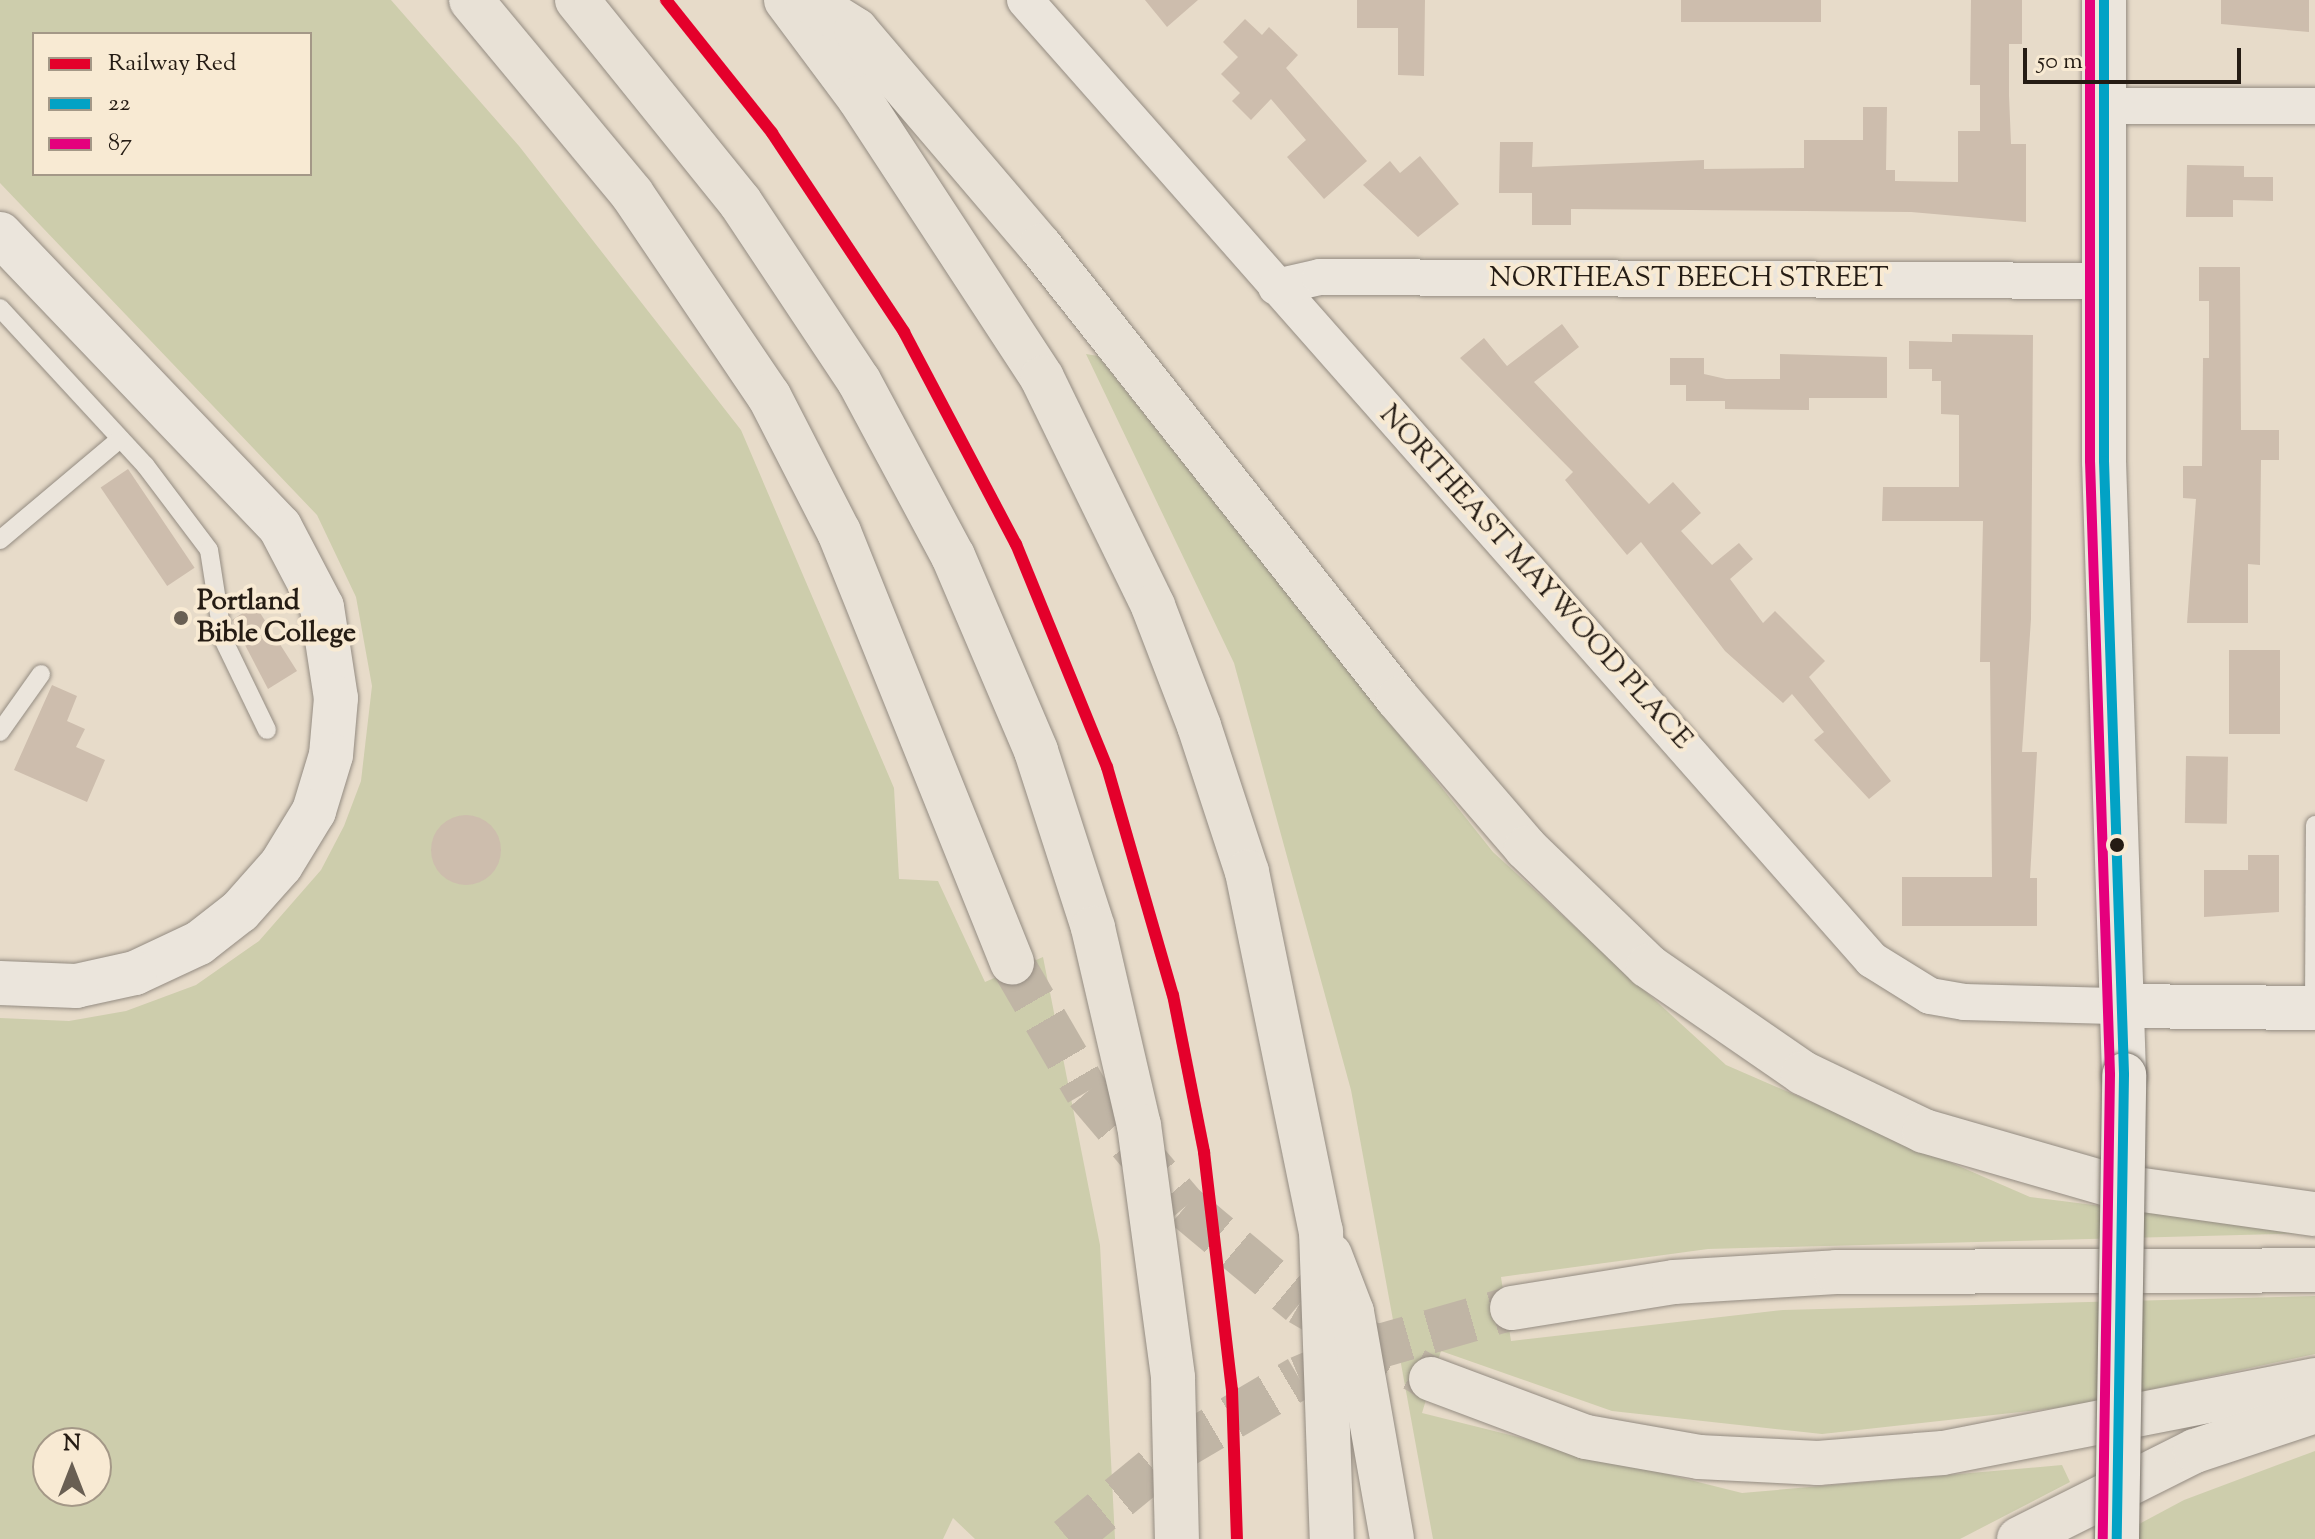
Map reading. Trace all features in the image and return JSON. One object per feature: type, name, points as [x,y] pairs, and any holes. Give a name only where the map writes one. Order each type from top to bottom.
[{"type":"highway","points":[[471,0],[632,194],[769,396],[839,532],[1012,963]]},
{"type":"highway","points":[[577,0],[740,202],[859,381],[953,556],[1036,751],[1093,928],[1139,1125],[1173,1378],[1177,1539]]},
{"type":"highway","points":[[786,0],[988,288],[1042,378],[1153,606],[1247,872],[1321,1231],[1352,1312],[1392,1539]]},
{"type":"highway","points":[[808,0],[856,30],[1040,246],[1526,848],[1679,991],[1803,1073],[1924,1131],[2115,1186],[2315,1214]]},
{"type":"highway","points":[[1321,1231],[1332,1539]]},
{"type":"highway","points":[[1512,1308],[1767,1275],[2315,1270]]},
{"type":"highway","points":[[1431,1379],[1600,1440],[1699,1457],[1818,1463],[1943,1453],[2315,1380]]},
{"type":"highway","points":[[2019,1539],[2195,1451],[2315,1411]]},
{"type":"main road","points":[[2104,0],[2102,281],[2124,1075],[2117,1539]]},
{"type":"main road","points":[[0,234],[280,527],[322,607],[336,698],[331,755],[314,811],[281,865],[240,911],[199,943],[135,973],[76,986],[0,983]]},
{"type":"main road","points":[[2122,1006],[2314,1008]]},
{"type":"street","name":"NORTHEAST MAYWOOD PLACE","points":[[1025,0],[1872,960],[1930,996],[1964,1002],[2122,1006]]},
{"type":"street","points":[[2103,106],[2315,106]]},
{"type":"street","name":"NORTHEAST BEECH STREET","points":[[1276,287],[1320,277],[2102,281]]},
{"type":"lane","points":[[0,308],[120,439],[209,550],[223,639],[267,730]]},
{"type":"lane","points":[[0,540],[120,439]]},
{"type":"lane","points":[[0,732],[41,674]]},
{"type":"lane","points":[[2314,1008],[2315,825]]},
{"type":"green space","points":[[0,0],[391,0],[519,146],[741,430],[894,788],[899,879],[938,881],[985,982],[1043,957],[1100,1245],[1115,1539],[975,1539],[953,1518],[943,1539],[0,1539],[0,1018],[69,1021],[126,1011],[196,985],[259,941],[321,870],[344,826],[361,781],[372,686],[356,597],[317,515],[0,183]]},
{"type":"green space","points":[[1086,354],[1098,356],[1493,852],[1726,1065],[2030,1197],[2315,1233],[1708,1249],[1501,1277],[1511,1341],[1783,1310],[2315,1296],[2315,1354],[2075,1406],[1822,1434],[1612,1411],[1441,1351],[1422,1413],[1742,1493],[2062,1465],[2070,1482],[1960,1539],[1433,1539],[1351,1090],[1234,663]]},
{"type":"green space","points":[[2315,1451],[2315,1539],[2111,1539],[2184,1500]]},
{"type":"building","points":[[1145,0],[1198,0],[1167,27]]},
{"type":"building","points":[[1357,0],[1425,0],[1424,76],[1398,75],[1398,28],[1357,28]]},
{"type":"building","points":[[1681,0],[1821,0],[1821,22],[1681,22]]},
{"type":"building","points":[[1971,0],[2022,0],[2022,44],[2009,44],[2009,95],[2011,144],[2026,144],[2026,222],[1911,212],[1571,209],[1571,225],[1532,225],[1532,193],[1499,193],[1500,142],[1533,142],[1532,167],[1704,160],[1704,169],[1804,168],[1804,140],[1863,140],[1863,107],[1887,107],[1886,170],[1895,170],[1895,181],[1958,182],[1958,131],[1980,131],[1980,85],[1970,85]]},
{"type":"building","points":[[2221,0],[2309,0],[2309,32],[2221,24]]},
{"type":"building","points":[[1245,19],[1262,35],[1269,27],[1298,55],[1286,68],[1367,161],[1324,199],[1287,157],[1306,140],[1271,99],[1251,120],[1232,101],[1240,93],[1221,74],[1238,57],[1223,42]]},
{"type":"building","points":[[1420,156],[1459,204],[1418,237],[1363,185],[1390,161],[1400,173]]},
{"type":"building","points":[[2187,165],[2244,166],[2244,177],[2273,177],[2273,201],[2233,200],[2233,217],[2186,217]]},
{"type":"building","points":[[2199,267],[2240,267],[2241,430],[2279,430],[2279,460],[2261,460],[2260,565],[2248,564],[2248,623],[2187,623],[2196,499],[2183,498],[2183,466],[2202,466],[2203,358],[2209,358],[2209,301],[2199,301]]},
{"type":"building","points":[[1562,324],[1579,347],[1534,382],[1649,504],[1673,482],[1701,513],[1681,531],[1712,565],[1739,543],[1753,559],[1730,579],[1763,623],[1775,611],[1825,661],[1809,677],[1891,781],[1869,799],[1814,740],[1824,732],[1792,694],[1783,703],[1725,651],[1641,542],[1627,555],[1565,480],[1573,472],[1460,358],[1484,338],[1507,366]]},
{"type":"building","points":[[1952,334],[2033,335],[2031,619],[2022,752],[2037,752],[2030,878],[2037,878],[2037,926],[1902,926],[1902,877],[1992,877],[1990,662],[1980,662],[1983,521],[1882,521],[1883,487],[1959,487],[1959,415],[1941,414],[1941,381],[1932,381],[1932,369],[1909,369],[1909,341],[1952,342]]},
{"type":"building","points":[[1780,354],[1887,357],[1887,398],[1809,398],[1809,410],[1725,409],[1725,401],[1686,401],[1686,385],[1670,385],[1670,358],[1704,358],[1704,374],[1726,379],[1780,379]]},
{"type":"building","points":[[128,469],[195,568],[167,586],[101,487]]},
{"type":"building","points":[[255,605],[297,671],[268,689],[232,620]]},
{"type":"building","points":[[2229,650],[2280,650],[2280,734],[2229,734]]},
{"type":"building","points":[[52,685],[77,696],[67,721],[85,729],[76,747],[105,760],[87,802],[14,770]]},
{"type":"building","points":[[2186,756],[2228,757],[2227,824],[2185,823]]},
{"type":"building","points":[[466,815],[491,825],[501,850],[491,875],[466,885],[441,875],[431,850],[441,825]]},
{"type":"building","points":[[2248,855],[2279,855],[2279,912],[2204,917],[2204,870],[2248,870]]},
{"type":"tunnel","points":[[1012,963],[1087,1092],[1185,1207],[1300,1303],[1431,1379]]},
{"type":"tunnel","points":[[1068,1539],[1175,1451],[1299,1378],[1366,1350],[1512,1308]]},
{"type":"rail line","name":"Red","points":[[666,0],[772,133],[904,332],[1016,544],[1107,767],[1173,995],[1204,1152],[1232,1390],[1237,1539]]},
{"type":"transit line","name":"87","points":[[2090,0],[2090,461],[2110,1075],[2103,1539]]},
{"type":"transit line","name":"22","points":[[2104,0],[2104,461],[2124,1075],[2117,1539]]},
{"type":"place","name":"Portland Bible College","points":[[181,618]]}]
